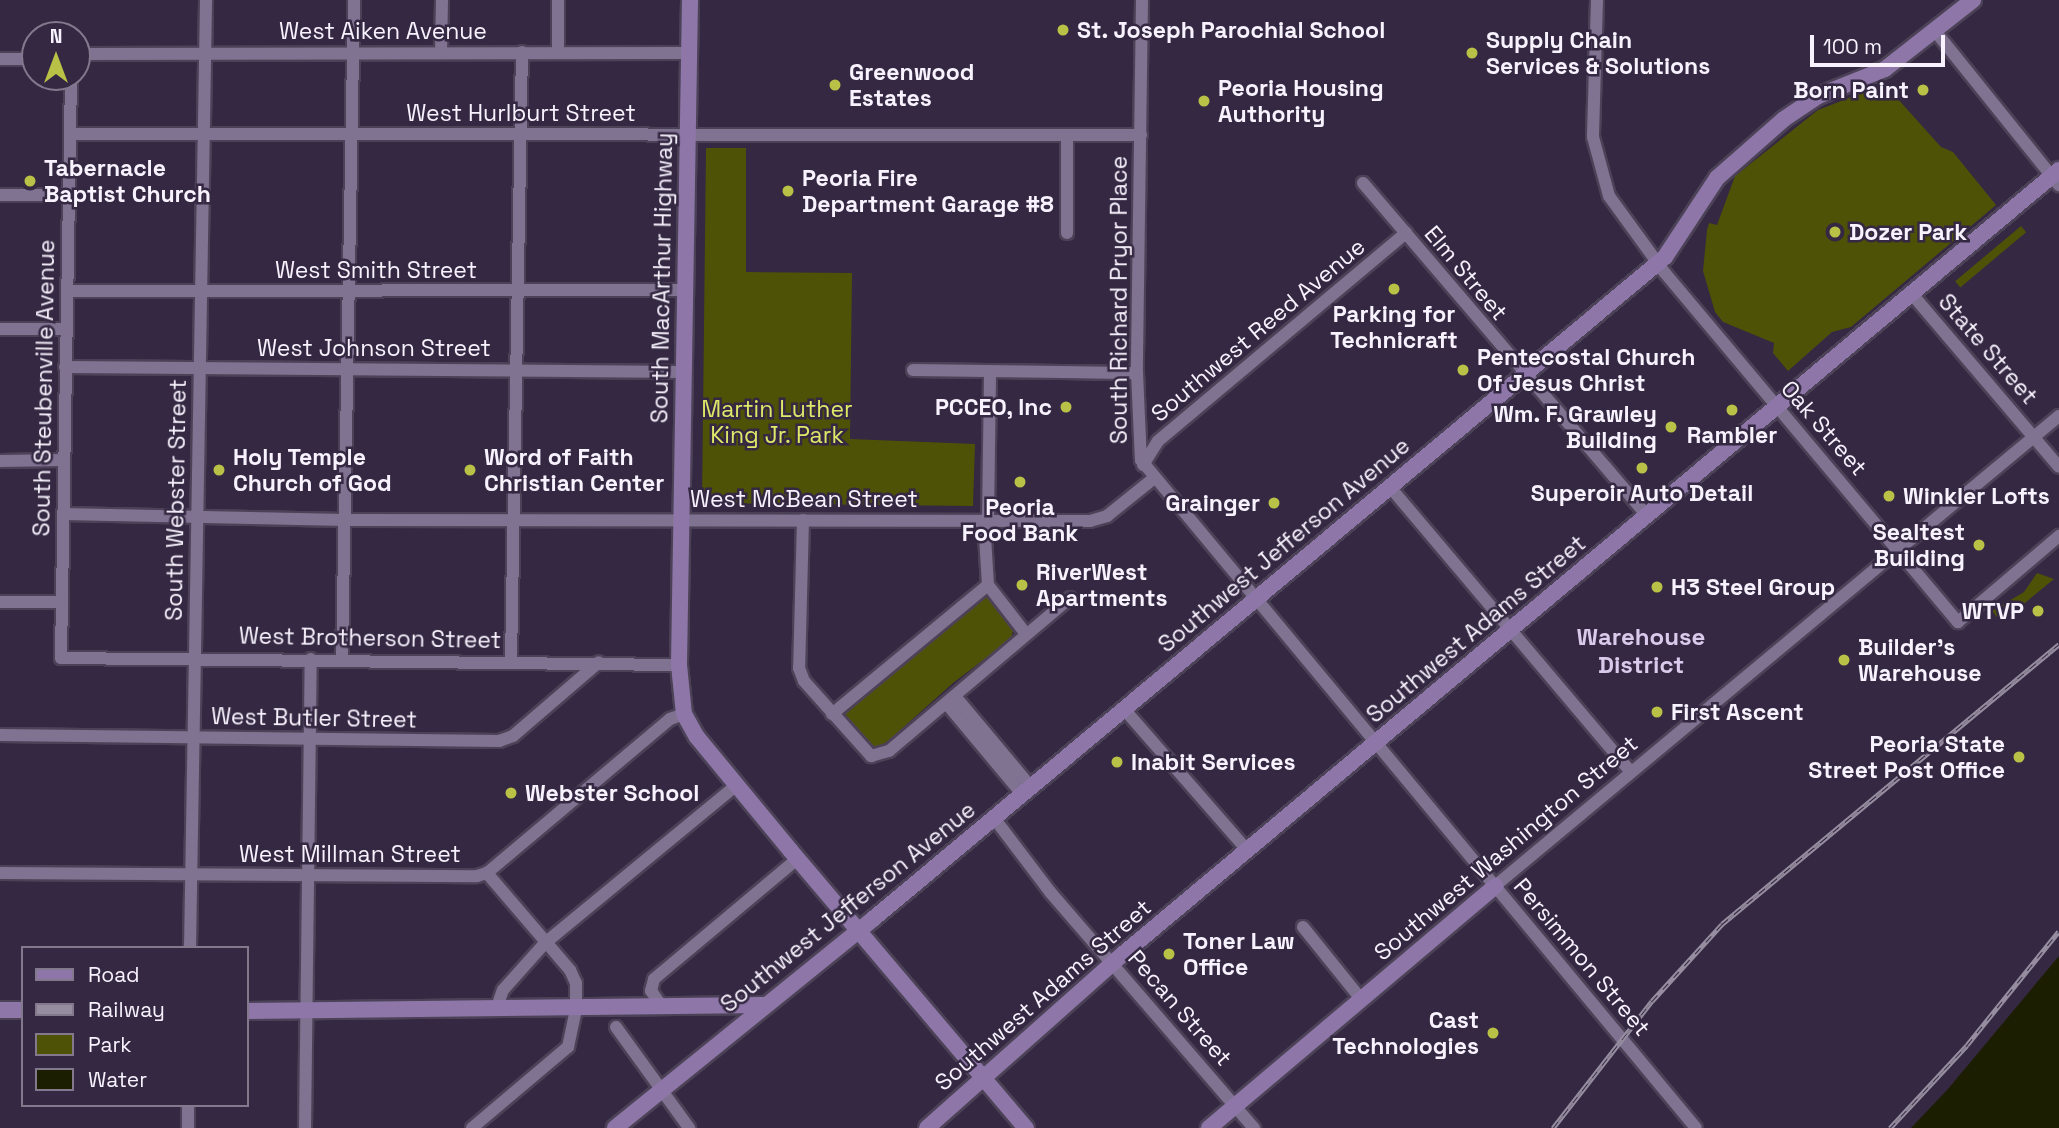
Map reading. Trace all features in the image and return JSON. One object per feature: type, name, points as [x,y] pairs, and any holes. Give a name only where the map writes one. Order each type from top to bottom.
[{"type":"main road","name":"South MacArthur Highway","points":[[684,714],[679,665],[690,0]]},
{"type":"main road","name":"Southwest Jefferson Avenue","points":[[615,1128],[1027,791],[1657,263],[1673,247],[1713,183],[1742,153],[1802,105],[1885,69],[1973,0]]},
{"type":"main road","name":"Southwest Adams Street","points":[[928,1128],[982,1075],[1113,962],[1911,293],[2057,174]]},
{"type":"main road","points":[[684,714],[797,859],[860,929],[1026,1128]]},
{"type":"main road","name":"Southwest Washington Street","points":[[1209,1128],[1495,886]]},
{"type":"main road","points":[[248,1011],[497,1007],[576,1010],[766,1004]]},
{"type":"main road","points":[[0,1010],[21,1010]]},
{"type":"street","name":"South Webster Street","points":[[190,946],[206,0]]},
{"type":"street","points":[[342,659],[354,0]]},
{"type":"street","points":[[441,52],[442,0]]},
{"type":"street","points":[[558,0],[558,52]]},
{"type":"street","name":"South Richard Pryor Place","points":[[1142,0],[1138,450],[1143,464]]},
{"type":"street","name":"Oak Street","points":[[1597,0],[1593,132],[1597,163],[1609,196],[1657,263],[1900,549],[1958,622],[2059,536]]},
{"type":"street","points":[[1935,31],[2057,174]]},
{"type":"street","points":[[511,661],[516,520],[522,52]]},
{"type":"street","name":"West Aiken Avenue","points":[[91,54],[688,53]]},
{"type":"street","points":[[0,59],[21,60]]},
{"type":"street","name":"South Steubenville Avenue","points":[[61,658],[71,91]]},
{"type":"street","name":"West Hurlburt Street","points":[[70,134],[1141,135]]},
{"type":"street","points":[[1067,135],[1067,233]]},
{"type":"street","name":"Elm Street","points":[[1363,183],[1647,516]]},
{"type":"street","points":[[0,195],[69,195]]},
{"type":"street","name":"Southwest Reed Avenue","points":[[1143,464],[1158,441],[1406,233]]},
{"type":"street","name":"West Smith Street","points":[[67,291],[684,290]]},
{"type":"street","name":"State Street","points":[[1911,293],[2059,467]]},
{"type":"street","points":[[0,329],[66,329]]},
{"type":"street","name":"West Johnson Street","points":[[65,367],[684,372]]},
{"type":"street","points":[[913,370],[1138,373]]},
{"type":"street","points":[[990,372],[986,520],[988,585],[1026,635]]},
{"type":"street","name":"Southwest Washington Street","points":[[1495,886],[2059,416]]},
{"type":"street","points":[[0,461],[63,460]]},
{"type":"street","name":"Persimmon Street","points":[[1143,464],[1694,1125]]},
{"type":"street","name":"West McBean Street","points":[[63,514],[345,520],[1090,521],[1107,516],[1153,479]]},
{"type":"street","points":[[1390,486],[1631,772]]},
{"type":"street","points":[[803,520],[799,668],[832,714],[871,756],[889,751],[1070,598]]},
{"type":"street","points":[[832,714],[988,585]]},
{"type":"street","points":[[0,602],[62,602]]},
{"type":"street","name":"West Brotherson Street","points":[[61,658],[342,659],[679,665]]},
{"type":"street","points":[[305,1128],[311,659]]},
{"type":"street","name":"West Butler Street","points":[[0,735],[503,741],[599,662]]},
{"type":"street","points":[[951,699],[1027,791]]},
{"type":"street","points":[[1124,709],[1247,850]]},
{"type":"street","name":"West Millman Street","points":[[0,873],[487,873],[670,719],[684,714]]},
{"type":"street","points":[[497,1007],[503,990],[545,943],[737,785]]},
{"type":"street","name":"Pecan Street","points":[[993,818],[1254,1128]]},
{"type":"street","points":[[663,1008],[651,991],[654,979],[797,859]]},
{"type":"street","points":[[472,1128],[568,1047],[576,1010],[576,983],[570,970],[487,873]]},
{"type":"street","points":[[1303,927],[1362,1000]]},
{"type":"street","points":[[616,1027],[663,1088],[689,1128]]},
{"type":"street","points":[[188,1107],[188,1128]]},
{"type":"green space","name":"Dozer Park","points":[[1867,91],[1897,98],[1941,147],[1953,152],[1996,205],[1851,327],[1832,332],[1788,371],[1773,353],[1774,343],[1723,322],[1715,312],[1703,271],[1707,230],[1709,223],[1717,225],[1735,176],[1818,110]]},
{"type":"green space","name":"Martin Luther King Jr. Park","points":[[706,148],[746,148],[746,272],[852,273],[850,439],[975,444],[973,506],[702,503]]},
{"type":"green space","points":[[2021,226],[2026,232],[1960,287],[1955,281]]},
{"type":"green space","points":[[2037,573],[2054,579],[2020,607],[2015,602],[1997,617],[1992,611],[2024,592]]},
{"type":"green space","points":[[985,596],[1014,627],[1011,639],[953,683],[888,741],[878,747],[868,745],[846,718],[846,708]]},
{"type":"water","points":[[2059,956],[2059,1128],[1911,1128],[1948,1089]]},
{"type":"railway","points":[[1553,1128],[1652,1001],[1722,924],[2059,644]]},
{"type":"railway","points":[[1890,1128],[1967,1045],[2059,931]]},
{"type":"place","name":"St. Joseph Parochial School","points":[[1063,30]]},
{"type":"place","name":"Supply Chain Services & Solutions","points":[[1472,53]]},
{"type":"place","name":"Greenwood Estates","points":[[835,85]]},
{"type":"place","name":"Born Paint","points":[[1923,90]]},
{"type":"place","name":"Peoria Housing Authority","points":[[1204,101]]},
{"type":"place","name":"Tabernacle Baptist Church","points":[[30,181]]},
{"type":"place","name":"Peoria Fire Department Garage #8","points":[[788,191]]},
{"type":"place","name":"Dozer Park","points":[[1835,232]]},
{"type":"place","name":"Parking for Technicraft","points":[[1394,289]]},
{"type":"place","name":"Pentecostal Church Of Jesus Christ","points":[[1463,370]]},
{"type":"place","name":"PCCEO, Inc","points":[[1066,407]]},
{"type":"place","name":"Rambler","points":[[1732,410]]},
{"type":"place","name":"Wm. F. Grawley Building","points":[[1671,427]]},
{"type":"place","name":"Superoir Auto Detail","points":[[1642,468]]},
{"type":"place","name":"Holy Temple Church of God","points":[[219,470]]},
{"type":"place","name":"Word of Faith Christian Center","points":[[470,470]]},
{"type":"place","name":"Peoria Food Bank","points":[[1020,482]]},
{"type":"place","name":"Winkler Lofts","points":[[1889,496]]},
{"type":"place","name":"Grainger","points":[[1274,503]]},
{"type":"place","name":"Sealtest Building","points":[[1979,545]]},
{"type":"place","name":"RiverWest Apartments","points":[[1022,585]]},
{"type":"place","name":"H3 Steel Group","points":[[1657,587]]},
{"type":"place","name":"WTVP","points":[[2038,611]]},
{"type":"place","name":"Builder's Warehouse","points":[[1844,660]]},
{"type":"place","name":"First Ascent","points":[[1657,712]]},
{"type":"place","name":"Peoria State Street Post Office","points":[[2019,757]]},
{"type":"place","name":"Inabit Services","points":[[1117,762]]},
{"type":"place","name":"Webster School","points":[[511,793]]},
{"type":"place","name":"Toner Law Office","points":[[1169,954]]},
{"type":"place","name":"Cast Technologies","points":[[1493,1033]]},
{"type":"district","name":"Warehouse District","points":[[1641,651]]}]
